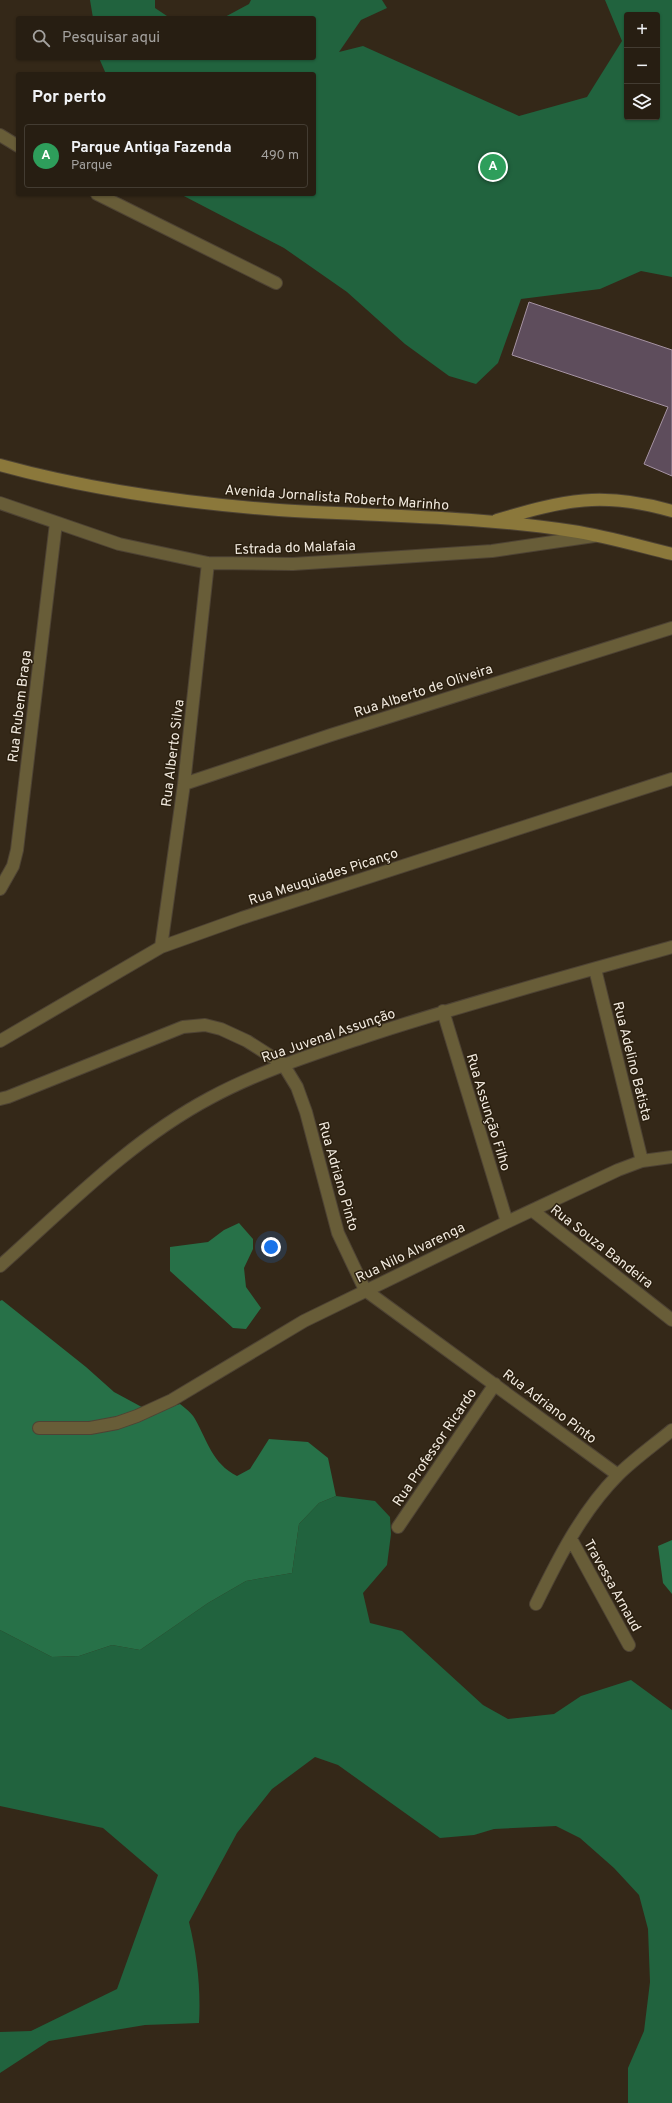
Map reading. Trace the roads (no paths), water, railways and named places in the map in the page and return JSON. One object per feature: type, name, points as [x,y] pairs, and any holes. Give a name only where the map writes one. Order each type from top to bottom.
[{"type":"main road","name":"Avenida Jornalista Roberto Marinho","points":[[0,464],[94,488],[141,495],[279,510],[490,522],[571,530],[672,554]]},
{"type":"main road","points":[[490,522],[549,505],[582,499],[609,499],[639,503],[672,511]]},
{"type":"street","points":[[0,135],[16,145]]},
{"type":"street","points":[[102,196],[276,283]]},
{"type":"street","name":"Estrada do Malafaia","points":[[0,503],[119,544],[208,563],[285,564],[492,551],[599,536]]},
{"type":"street","name":"Rua Rubem Braga","points":[[0,889],[13,866],[18,850],[56,523]]},
{"type":"street","name":"Rua Alberto Silva","points":[[161,947],[184,784],[208,563]]},
{"type":"street","name":"Rua Alberto de Oliveira","points":[[184,784],[332,735],[672,628]]},
{"type":"street","name":"Rua Meuquiades Picanço","points":[[0,1041],[161,947],[242,918],[672,779]]},
{"type":"street","name":"Rua Juvenal Assunção","points":[[0,1266],[116,1163],[162,1128],[210,1098],[283,1064],[443,1011],[672,947]]},
{"type":"street","name":"Rua Adelino Batista","points":[[595,969],[642,1161]]},
{"type":"street","name":"Rua Assunção Filho","points":[[443,1011],[507,1222]]},
{"type":"street","name":"Rua Adriano Pinto","points":[[0,1099],[183,1027],[205,1025],[221,1029],[246,1041],[283,1064],[297,1087],[306,1112],[338,1233],[365,1290],[618,1475]]},
{"type":"street","name":"Rua Nilo Alvarenga","points":[[39,1428],[90,1428],[117,1423],[172,1400],[304,1321],[365,1290],[507,1222],[642,1161],[672,1156]]},
{"type":"street","name":"Rua Souza Bandeira","points":[[533,1211],[672,1320]]},
{"type":"street","name":"Rua Professor Ricardo","points":[[398,1527],[495,1384]]},
{"type":"street","points":[[536,1604],[571,1539],[598,1498],[618,1475],[672,1430]]},
{"type":"street","name":"Travessa Arnaud","points":[[571,1539],[629,1645]]},
{"type":"place","name":"Parque Antiga Fazenda","points":[[493,167]]}]
